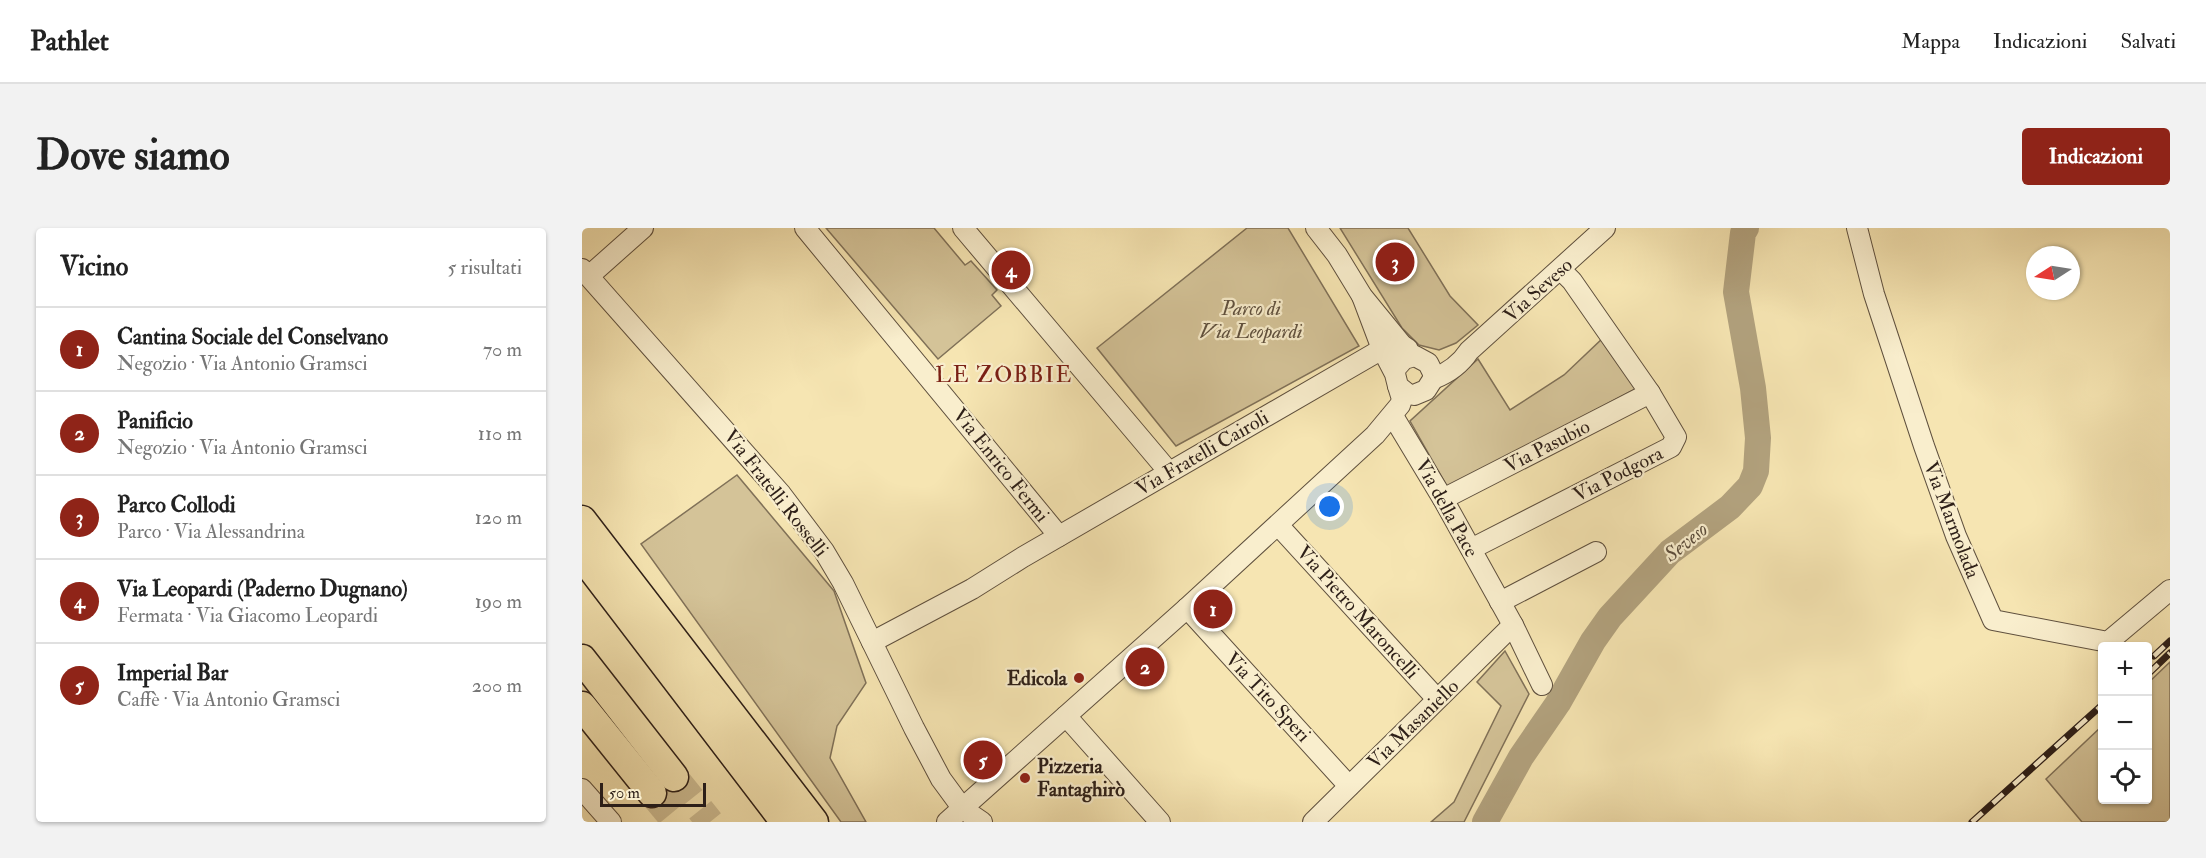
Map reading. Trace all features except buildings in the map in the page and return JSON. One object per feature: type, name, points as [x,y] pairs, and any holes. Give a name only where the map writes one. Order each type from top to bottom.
[{"type":"highway","points":[[582,520],[814,822]]},
{"type":"highway","points":[[582,556],[785,822]]},
{"type":"highway","points":[[582,659],[663,785],[582,706]]},
{"type":"street","points":[[586,273],[643,228]]},
{"type":"street","name":"Via Enrico Fermi","points":[[805,228],[1059,536]]},
{"type":"street","points":[[963,228],[1169,472]]},
{"type":"street","points":[[1316,228],[1337,255],[1362,296],[1402,345],[1422,358],[1431,368],[1427,386],[1408,394],[1396,380],[1396,368],[1404,359],[1422,358]]},
{"type":"street","name":"Via Seveso","points":[[947,822],[1187,608],[1395,419],[1427,386],[1462,361],[1469,351],[1562,270],[1605,228]]},
{"type":"street","name":"Via Marmolada","points":[[1857,228],[1874,294],[1924,446],[1956,536],[1993,620],[2108,642],[2170,590]]},
{"type":"street","name":"Via Podgora","points":[[1471,549],[1671,447],[1676,437],[1650,393],[1562,270]]},
{"type":"street","name":"Via Fratelli Rosselli","points":[[586,273],[782,494],[824,551],[843,583],[933,766],[949,793],[963,809],[982,822]]},
{"type":"street","points":[[1362,296],[1402,399],[1395,419]]},
{"type":"street","name":"Via Fratelli Cairoli","points":[[872,642],[972,589],[1023,557],[1382,349],[1395,344],[1402,345]]},
{"type":"street","name":"Via Seveso","points":[[1422,358],[1443,360],[1469,351]]},
{"type":"street","name":"Via Pasubio","points":[[1443,499],[1650,393]]},
{"type":"street","name":"Via della Pace","points":[[1395,419],[1471,549],[1513,625],[1542,685]]},
{"type":"street","name":"Via Pietro Maroncelli","points":[[1278,525],[1437,699]]},
{"type":"street","points":[[1500,602],[1596,552]]},
{"type":"street","name":"Via Tito Speri","points":[[1187,608],[1349,786]]},
{"type":"street","name":"Via Masaniello","points":[[1313,822],[1513,625]]},
{"type":"street","points":[[1066,716],[1161,822]]},
{"type":"street","points":[[582,789],[611,822]]},
{"type":"green space","points":[[826,228],[934,228],[965,265],[971,261],[997,290],[992,295],[1001,306],[938,359]]},
{"type":"green space","name":"Parco di Via Leopardi","points":[[1247,228],[1288,228],[1359,346],[1176,446],[1097,348]]},
{"type":"green space","points":[[1340,228],[1408,228],[1450,296],[1478,325],[1456,343],[1439,350],[1419,345],[1402,328]]},
{"type":"green space","points":[[1603,338],[1637,388],[1448,488],[1410,421],[1478,359],[1510,410],[1564,375]]},
{"type":"green space","points":[[737,475],[834,591],[866,683],[837,726],[830,758],[866,822],[841,822],[641,544]]},
{"type":"green space","points":[[1505,651],[1529,694],[1464,822],[1431,822],[1454,802],[1501,706],[1477,682]]},
{"type":"green space","points":[[2170,662],[2170,822],[2082,822],[2046,779],[2098,730],[2098,804],[2152,804],[2152,679]]},
{"type":"waterway","name":"Seveso","points":[[1485,822],[1521,757],[1558,703],[1593,641],[1610,617],[1670,552],[1730,507],[1750,486],[1756,471],[1758,438],[1753,388],[1736,292],[1743,233],[1746,228]]},
{"type":"tunnel","points":[[674,777],[710,822]]},
{"type":"tunnel","points":[[652,793],[676,822]]},
{"type":"railway","points":[[2154,656],[2170,641]]},
{"type":"railway","points":[[2152,670],[2170,653]]},
{"type":"railway","points":[[1972,822],[2098,709]]},
{"type":"place","name":"Parco Collodi","points":[[1395,262]]},
{"type":"place","name":"Via Leopardi (Paderno Dugnano)","points":[[1011,270]]},
{"type":"place","name":"Cantina Sociale del Conselvano","points":[[1213,609]]},
{"type":"place","name":"Panificio","points":[[1145,667]]},
{"type":"place","name":"Edicola","points":[[1079,678]]},
{"type":"place","name":"Imperial Bar","points":[[983,760]]},
{"type":"place","name":"Pizzeria Fantaghirò","points":[[1025,778]]},
{"type":"district","name":"LE ZOBBIE","points":[[1004,375]]}]
